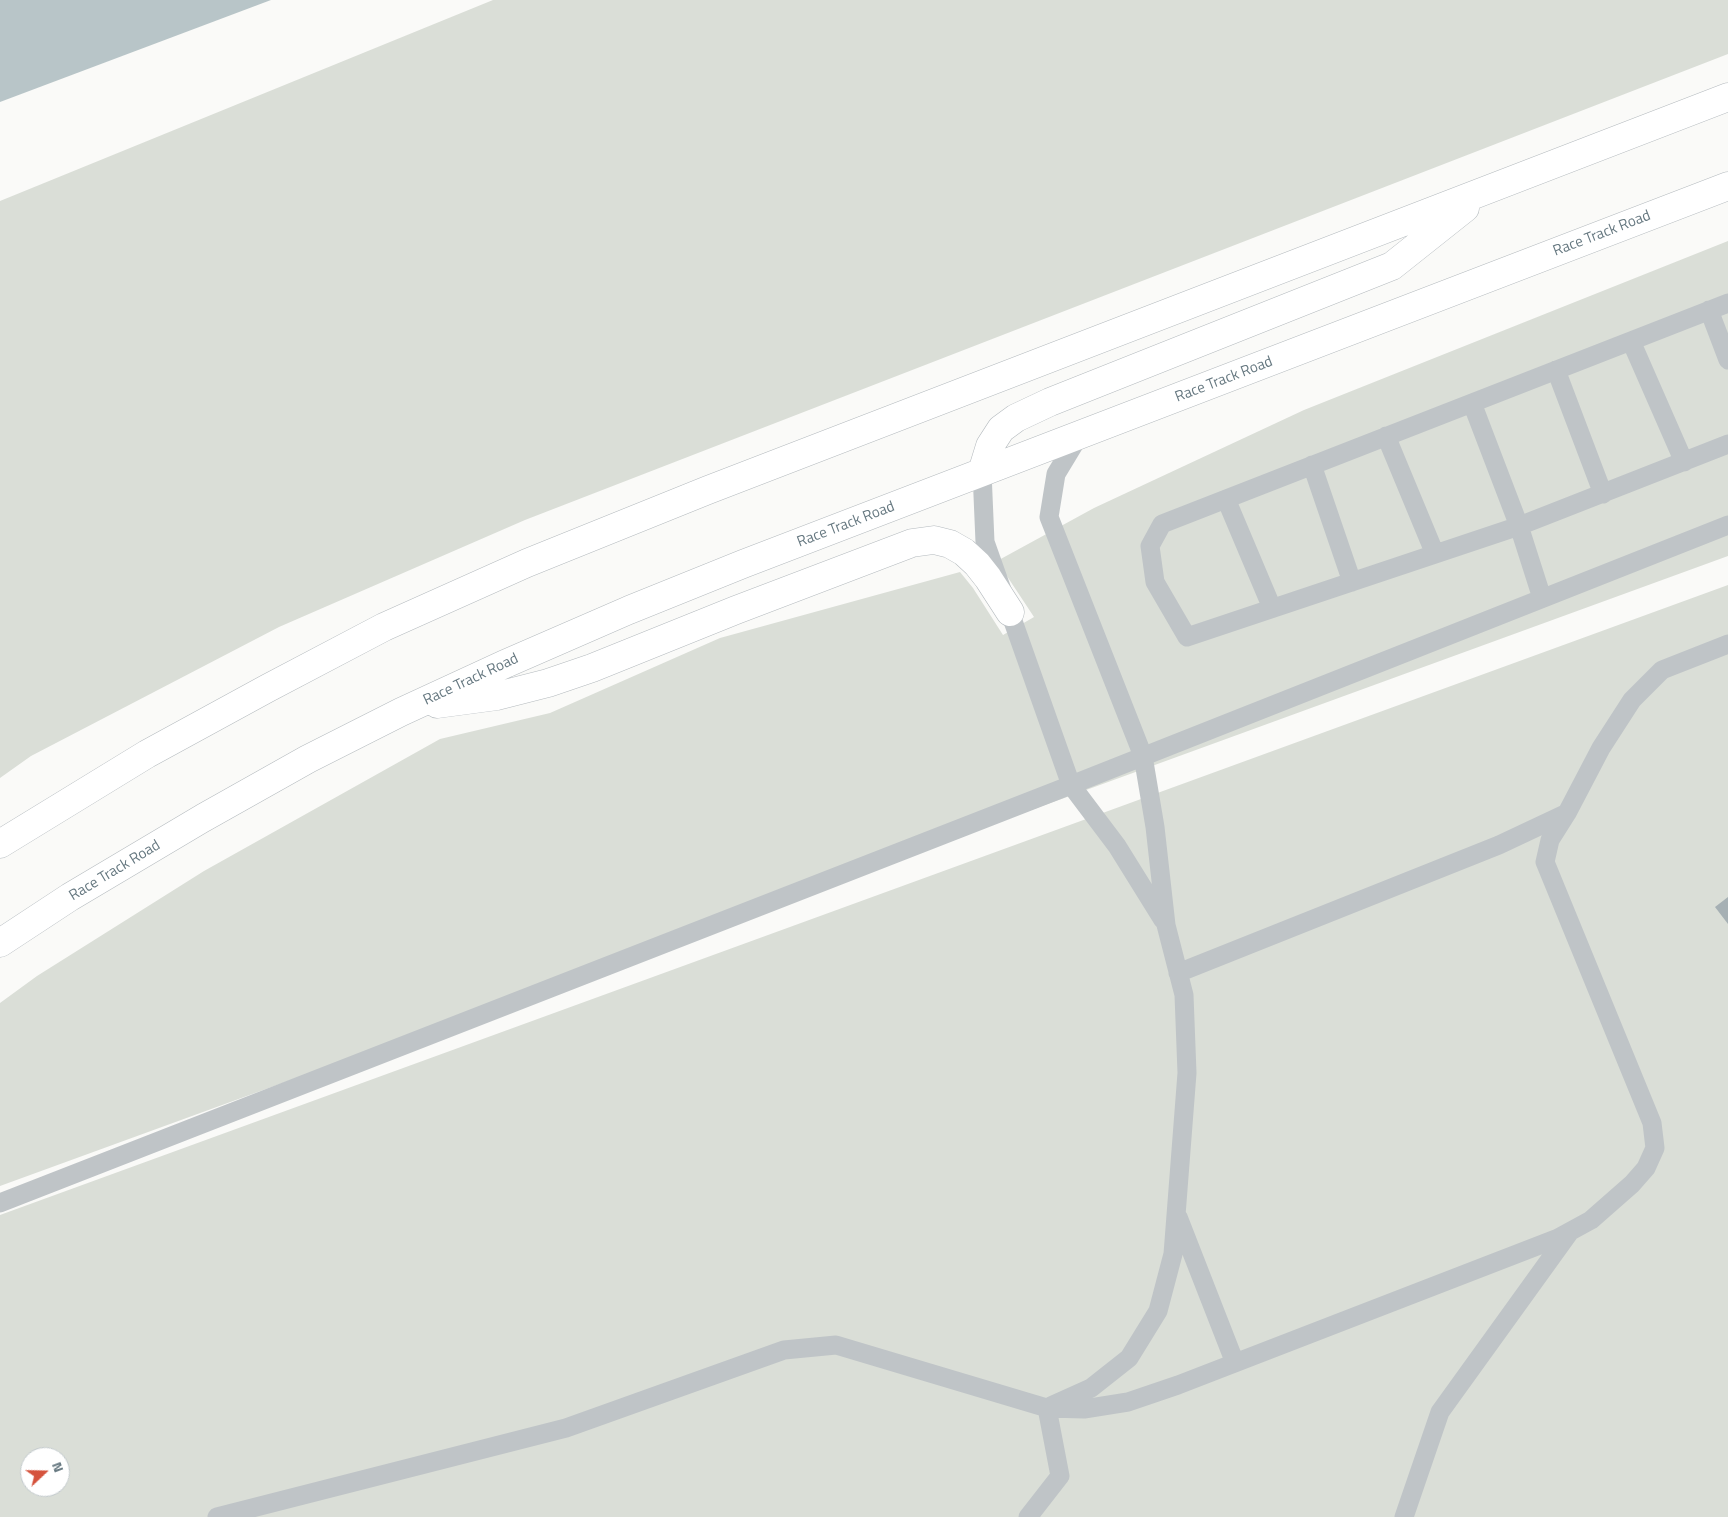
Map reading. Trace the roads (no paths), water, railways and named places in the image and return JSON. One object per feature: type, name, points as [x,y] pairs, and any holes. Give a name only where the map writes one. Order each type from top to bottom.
[{"type":"main road","points":[[0,844],[147,754],[268,688],[384,627],[527,563],[717,486],[1728,98]]},
{"type":"main road","name":"Race Track Road","points":[[0,943],[70,896],[308,759],[505,664],[743,564],[1728,186]]},
{"type":"main road","points":[[982,472],[990,446],[1001,429],[1016,418],[1050,402],[1392,266],[1486,192]]},
{"type":"main road","points":[[411,708],[497,696],[548,683],[592,668],[912,542],[934,540],[950,544],[964,552],[988,578],[1010,612]]},
{"type":"lane","points":[[1728,303],[1162,524],[1150,546],[1154,582],[1187,637],[1519,526],[1728,444]]},
{"type":"lane","points":[[1709,310],[1728,360]]},
{"type":"lane","points":[[1631,341],[1684,462]]},
{"type":"lane","points":[[1556,370],[1603,494]]},
{"type":"lane","points":[[1472,403],[1519,526],[1542,598]]},
{"type":"lane","points":[[1047,1408],[1091,1388],[1129,1358],[1158,1311],[1173,1254],[1187,1073],[1184,994],[1166,925],[1155,827],[1143,756],[1049,517],[1056,474],[1079,436]]},
{"type":"lane","points":[[1386,436],[1435,554]]},
{"type":"lane","points":[[1312,465],[1352,582]]},
{"type":"lane","points":[[982,472],[985,542],[1071,785],[1117,846],[1166,925]]},
{"type":"lane","points":[[1226,499],[1272,608]]},
{"type":"lane","points":[[0,1203],[1071,785],[1728,525]]},
{"type":"lane","points":[[217,1517],[566,1428],[784,1350],[836,1345],[1047,1408],[1084,1409],[1128,1402],[1235,1364],[1558,1238],[1591,1220],[1632,1184],[1646,1168],[1655,1148],[1652,1123],[1545,862],[1550,840],[1567,813],[1602,748],[1632,700],[1662,670],[1728,644]]},
{"type":"lane","points":[[1178,972],[1499,846],[1567,813]]},
{"type":"lane","points":[[1176,1211],[1235,1364]]},
{"type":"lane","points":[[1404,1517],[1440,1412],[1570,1232]]},
{"type":"lane","points":[[1028,1517],[1060,1476],[1047,1408]]}]
